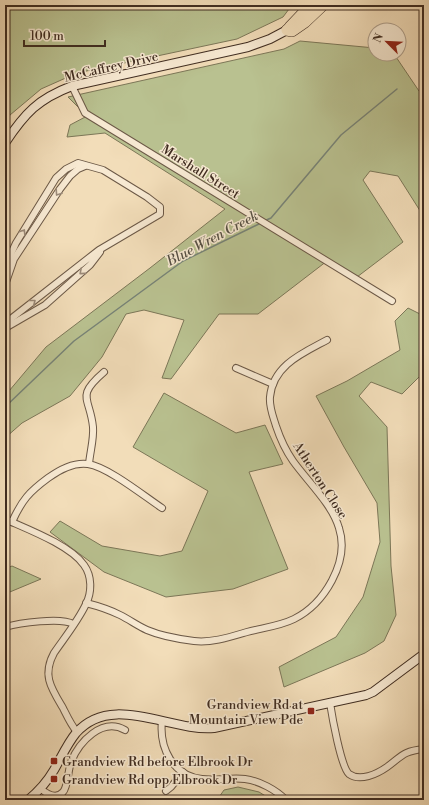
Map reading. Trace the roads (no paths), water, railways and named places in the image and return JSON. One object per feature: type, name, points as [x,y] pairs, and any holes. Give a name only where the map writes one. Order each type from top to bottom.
[{"type":"highway","points":[[287,30],[310,5]]},
{"type":"highway","points":[[287,30],[314,5]]},
{"type":"highway","points":[[287,30],[292,31],[305,22],[323,5]]},
{"type":"street","name":"McCaffrey Drive","points":[[5,142],[30,109],[57,92],[72,86],[248,47],[270,39],[287,30]]},
{"type":"street","name":"Marshall Street","points":[[72,86],[85,112],[392,301]]},
{"type":"street","points":[[5,267],[16,243],[56,178],[66,169],[78,163],[103,170],[147,197],[160,207],[160,214],[108,244],[77,266],[12,318],[5,328]]},
{"type":"street","points":[[5,285],[14,259],[60,188],[70,176],[78,169],[85,166]]},
{"type":"street","points":[[5,328],[45,305],[90,265],[108,244]]},
{"type":"street","name":"Atherton Close","points":[[86,603],[119,614],[155,633],[204,642],[222,639],[292,620],[304,613],[317,601],[332,580],[338,568],[342,548],[339,528],[330,510],[292,460],[271,410],[270,397],[273,384],[278,374],[286,364],[328,340]]},
{"type":"street","points":[[236,368],[273,384]]},
{"type":"street","points":[[89,464],[93,428],[86,394],[91,384],[104,372]]},
{"type":"street","points":[[12,522],[21,502],[40,484],[57,471],[74,465],[89,464],[108,472],[162,508]]},
{"type":"street","points":[[5,519],[68,551],[81,561],[88,572],[91,582],[86,603],[54,653],[48,670],[52,688],[77,732]]},
{"type":"street","points":[[5,627],[22,623],[66,621],[73,624]]},
{"type":"street","points":[[28,800],[41,789],[51,776],[77,732],[101,717],[117,714],[131,715],[200,728],[214,728],[369,694],[424,654]]},
{"type":"street","points":[[330,703],[339,748],[346,770],[350,774],[362,778],[369,776],[386,768],[407,751],[424,749]]},
{"type":"street","points":[[162,721],[162,741],[165,751],[170,760],[183,772],[202,779],[246,779],[275,792],[286,800]]},
{"type":"street","points":[[41,789],[47,794],[53,796],[61,794],[65,788],[71,762],[83,743],[99,729],[109,725],[120,727],[125,730]]},
{"type":"street","points":[[166,791],[183,772]]},
{"type":"waterway","name":"Blue Wren Creek","points":[[264,221],[271,218],[341,135],[397,89]]},
{"type":"waterway","name":"Blue Wren Creek","points":[[5,407],[74,341],[183,261],[261,223]]},
{"type":"place","name":"Grandview Rd at Mountain View Pde","points":[[311,711]]},
{"type":"place","name":"Grandview Rd before Elbrook Dr","points":[[54,761]]},
{"type":"place","name":"Grandview Rd opp Elbrook Dr","points":[[54,779]]}]
